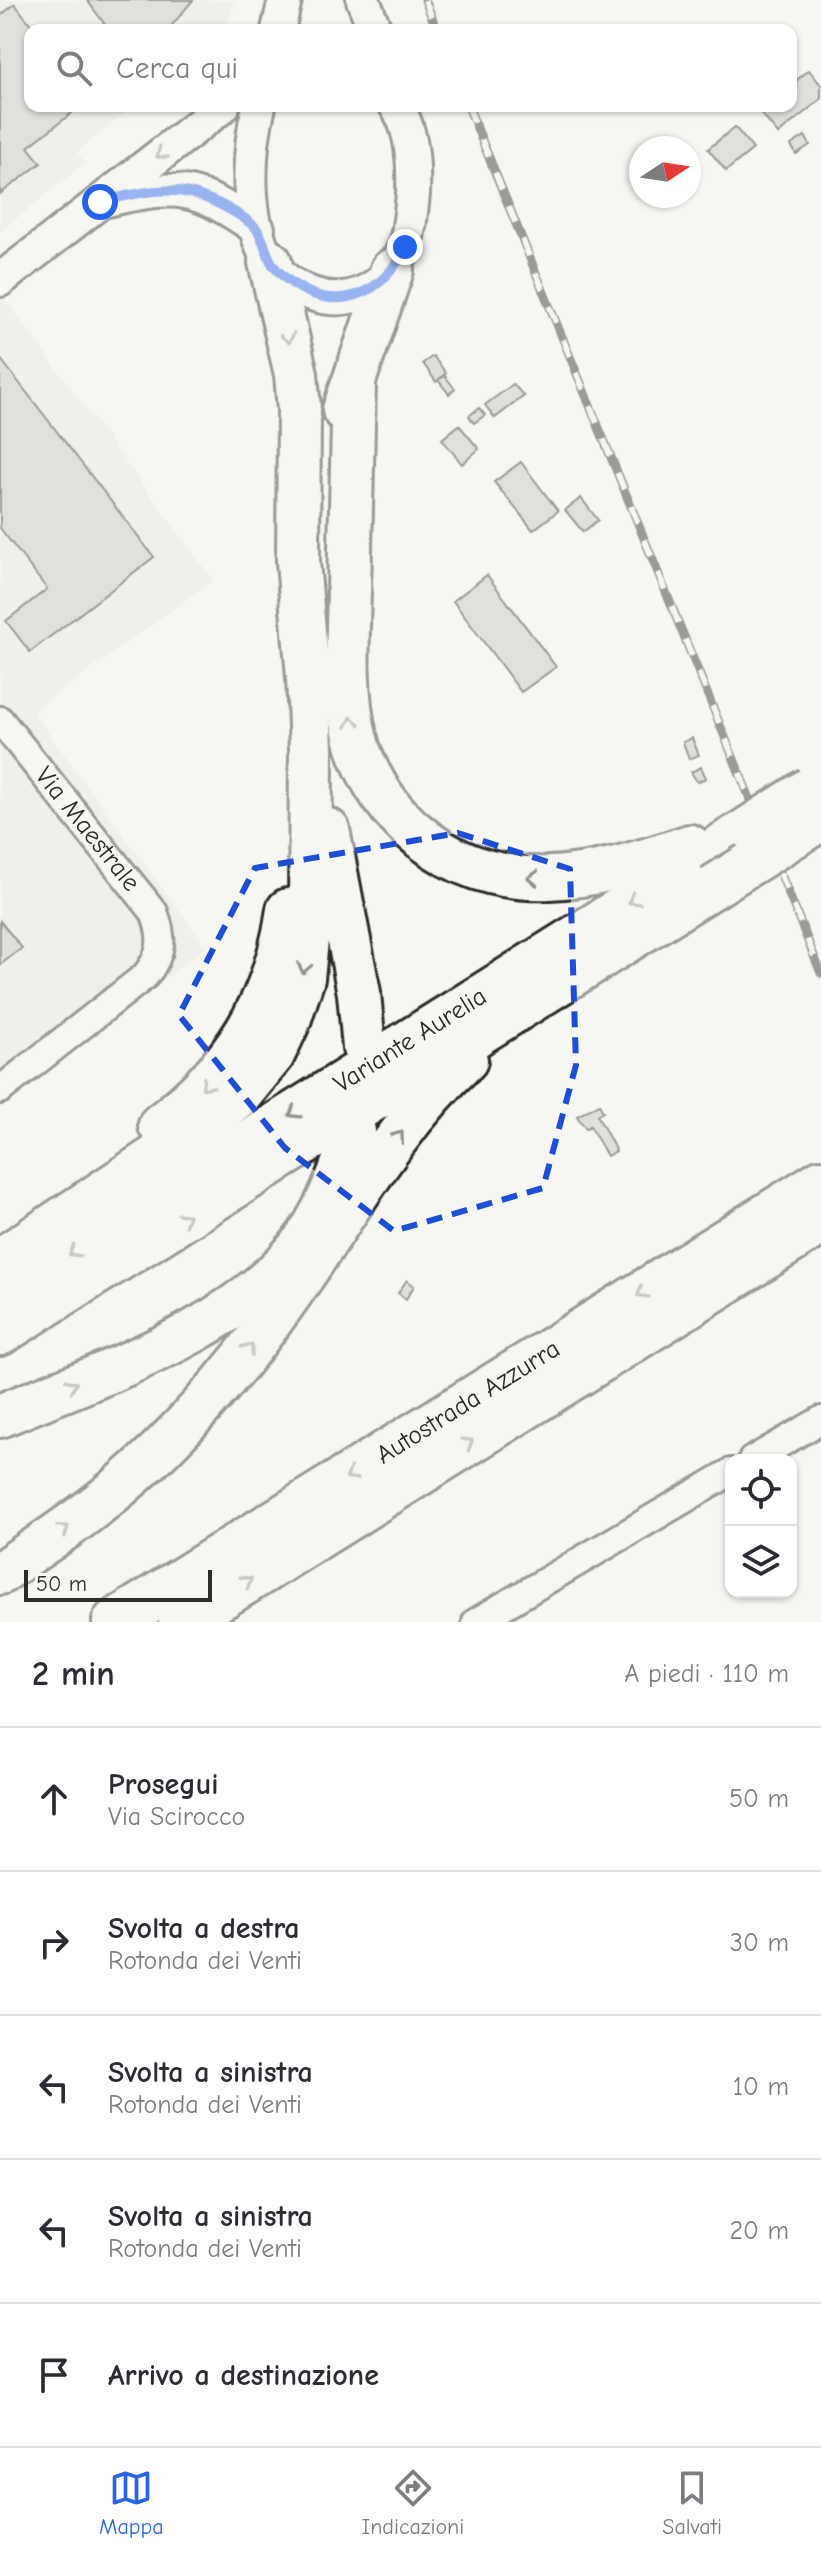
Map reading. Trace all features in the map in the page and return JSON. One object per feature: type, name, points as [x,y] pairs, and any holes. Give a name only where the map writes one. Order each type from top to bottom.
[{"type":"highway","points":[[0,1260],[214,1117],[254,1082],[273,1055],[297,997],[308,948],[311,750],[298,562],[298,394],[264,246]]},
{"type":"highway","points":[[308,677],[325,508],[339,430],[392,270]]},
{"type":"highway","points":[[354,384],[348,695],[360,754],[388,803],[402,821],[436,849],[467,866],[507,877],[549,879],[621,868],[701,864]]},
{"type":"highway","points":[[311,750],[343,903],[359,993],[364,1048]]},
{"type":"highway","points":[[0,1231],[171,1116],[202,1090],[240,1043],[266,993],[283,937],[311,750]]},
{"type":"highway","name":"Variante Aurelia","points":[[0,1297],[701,864],[818,796]]},
{"type":"highway","name":"Variante Aurelia","points":[[0,1334],[572,975],[701,864],[749,828],[818,796]]},
{"type":"highway","points":[[0,1573],[120,1486],[192,1417],[283,1304],[403,1130],[430,1096],[471,1056],[572,975]]},
{"type":"highway","points":[[0,1416],[171,1343],[258,1288],[291,1257],[316,1222],[336,1182],[354,1131]]},
{"type":"highway","name":"Autostrada Azzurra","points":[[181,1622],[718,1266],[821,1182]]},
{"type":"highway","name":"Autostrada Azzurra","points":[[115,1622],[718,1266],[821,1222]]},
{"type":"street","points":[[279,24],[285,0]]},
{"type":"street","points":[[363,0],[373,24]]},
{"type":"street","points":[[0,280],[215,112]]},
{"type":"street","points":[[258,112],[251,170],[253,208],[264,246]]},
{"type":"street","points":[[100,202],[158,190],[184,191],[209,199],[264,246],[286,279],[303,290],[332,298],[349,298],[370,291],[392,270],[401,256],[408,234],[413,186],[409,136],[400,112]]},
{"type":"street","name":"Via Maestrale","points":[[0,720],[154,912],[161,929],[161,947],[156,962],[145,976],[0,1090]]},
{"type":"street","points":[[762,1454],[821,1420]]},
{"type":"street","points":[[476,1622],[725,1476]]},
{"type":"highlighted area","points":[[458,833],[570,869],[576,1065],[543,1188],[394,1231],[285,1148],[179,1015],[255,868]]},
{"type":"shaded area","points":[[0,0],[237,0],[227,24],[24,24],[24,112],[127,112],[77,152],[85,163],[0,232]]},
{"type":"shaded area","points":[[0,292],[213,580],[33,712],[206,947],[0,1107]]},
{"type":"building","points":[[87,0],[193,0],[173,24],[105,24]]},
{"type":"building","points":[[15,4],[30,24],[24,24],[24,112],[73,112],[28,147],[41,163],[0,194],[0,16]]},
{"type":"building","points":[[809,70],[821,85],[821,99],[778,134],[760,112],[797,112],[797,80]]},
{"type":"building","points":[[735,127],[753,149],[726,171],[708,149]]},
{"type":"building","points":[[805,136],[810,145],[796,154],[791,145]]},
{"type":"building","points":[[433,356],[446,373],[436,382],[423,363]]},
{"type":"building","points":[[0,358],[154,557],[30,652],[6,621],[47,589],[0,528]]},
{"type":"building","points":[[445,376],[455,389],[449,394],[438,380]]},
{"type":"building","points":[[513,384],[524,396],[495,418],[485,405]]},
{"type":"building","points":[[479,408],[485,415],[474,423],[469,416]]},
{"type":"building","points":[[459,425],[479,449],[462,464],[442,439]]},
{"type":"building","points":[[521,462],[558,511],[533,530],[494,482]]},
{"type":"building","points":[[581,498],[598,520],[583,532],[565,510]]},
{"type":"building","points":[[487,575],[556,667],[521,692],[453,601]]},
{"type":"building","points":[[692,738],[699,755],[689,759],[683,742]]},
{"type":"building","points":[[701,767],[706,778],[697,782],[691,772]]},
{"type":"building","points":[[0,921],[22,948],[0,965]]},
{"type":"building","points":[[599,1104],[603,1112],[597,1115],[616,1151],[607,1156],[590,1126],[586,1129],[577,1116]]},
{"type":"building","points":[[407,1280],[414,1286],[406,1299],[398,1293]]},
{"type":"railway","points":[[425,0],[435,24]]},
{"type":"railway","points":[[470,112],[821,973]]},
{"type":"route","points":[[100,202],[172,189],[209,199],[258,229],[264,250],[278,271],[294,285],[318,296],[349,298],[370,291],[392,270],[405,247]]}]
